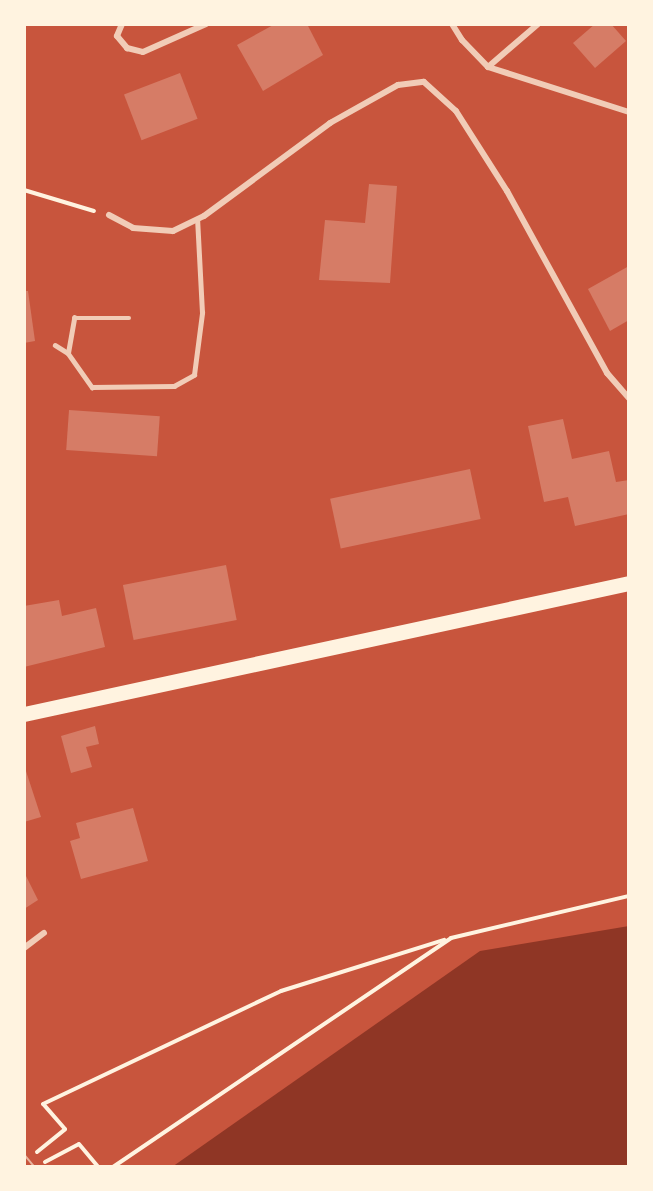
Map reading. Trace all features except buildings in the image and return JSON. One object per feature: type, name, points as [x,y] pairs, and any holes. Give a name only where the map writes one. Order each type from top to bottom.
[{"type":"main road","points":[[24,714],[629,583]]},
{"type":"street","points":[[122,24],[117,36],[127,48],[143,52],[206,24]]},
{"type":"street","points":[[452,24],[462,40],[488,67],[629,112]]},
{"type":"street","points":[[488,67],[538,24]]},
{"type":"street","points":[[109,215],[133,228],[174,231],[197,219],[330,123],[398,84],[424,82],[456,111],[507,191],[602,364],[629,398]]},
{"type":"street","points":[[24,948],[44,933]]},
{"type":"lane","points":[[55,345],[68,353],[92,387],[174,386],[194,375],[202,313],[197,219]]},
{"type":"lane","points":[[68,353],[74,318],[129,318]]},
{"type":"path","points":[[24,190],[109,215]]},
{"type":"path","points":[[37,1152],[65,1129],[43,1104],[281,991],[451,938],[629,896]]},
{"type":"path","points":[[113,1167],[451,938]]},
{"type":"path","points":[[45,1162],[79,1144],[98,1167]]},
{"type":"shaded area","points":[[629,926],[629,1167],[172,1167],[480,951]]},
{"type":"tram line","points":[[24,1154],[35,1167]]}]
